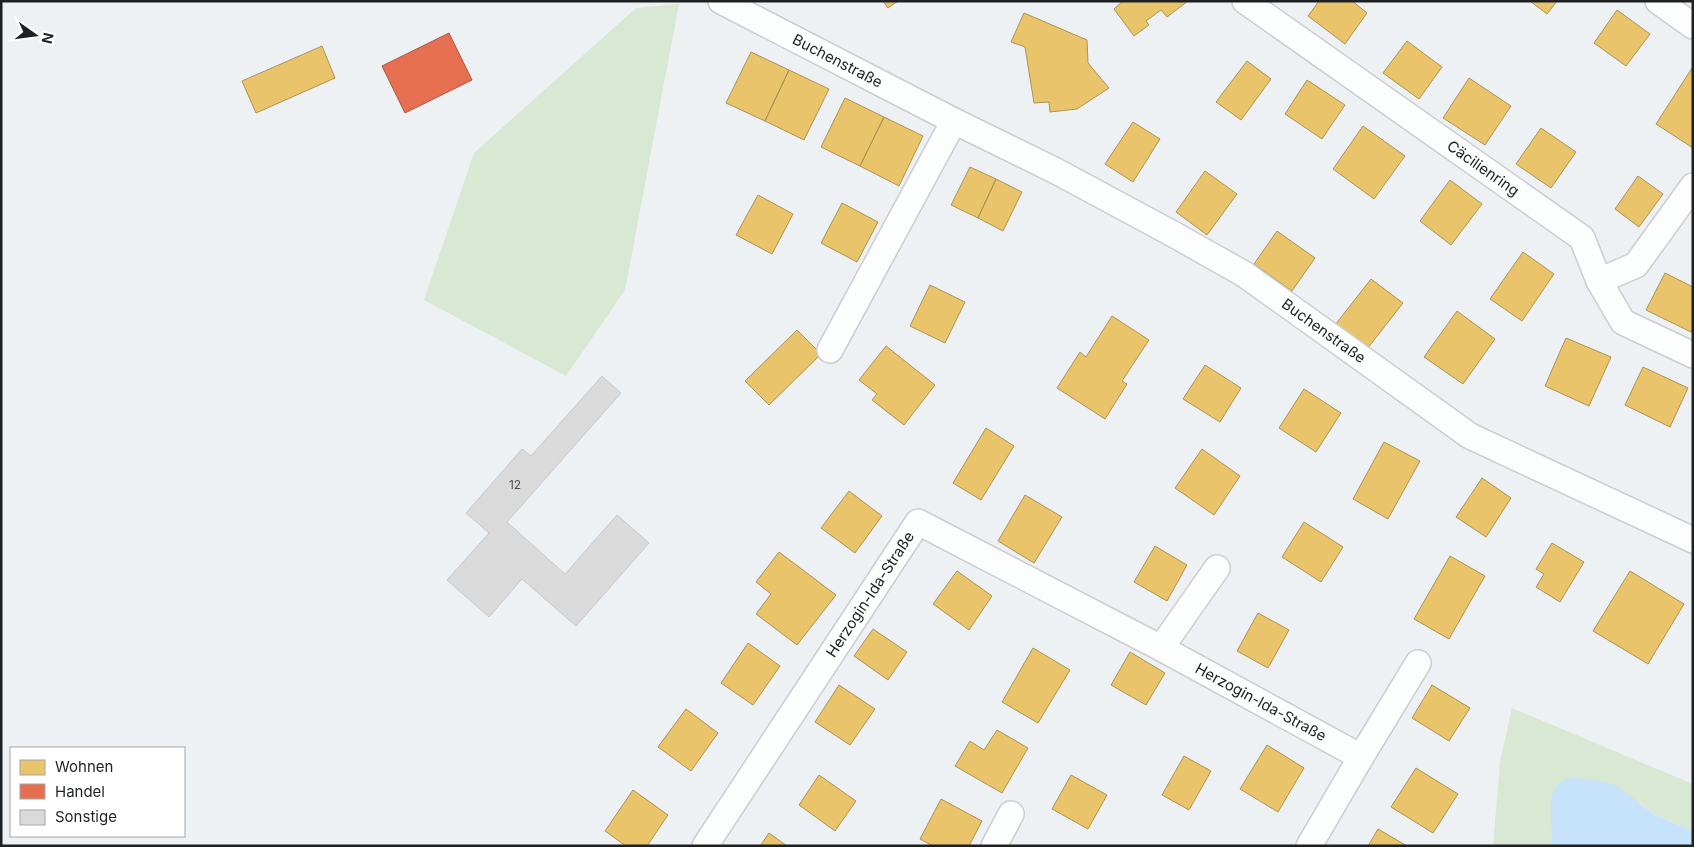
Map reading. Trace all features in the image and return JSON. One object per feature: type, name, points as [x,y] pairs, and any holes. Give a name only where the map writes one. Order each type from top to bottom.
[{"type":"street","name":"Buchenstraße","points":[[721,1],[954,121],[1056,171],[1244,274],[1470,436],[1693,540]]},
{"type":"street","name":"Cäcilienring","points":[[1245,1],[1582,238],[1599,281],[1622,322],[1693,355]]},
{"type":"street","points":[[1658,1],[1693,26]]},
{"type":"street","points":[[830,350],[954,121]]},
{"type":"street","points":[[1599,281],[1636,265],[1693,186]]},
{"type":"street","name":"Herzogin-Ida-Straße","points":[[705,846],[918,522],[1161,648],[1361,757]]},
{"type":"street","points":[[1161,648],[1217,568]]},
{"type":"street","points":[[1309,846],[1418,663]]},
{"type":"street","points":[[994,846],[1011,814]]},
{"type":"green space","points":[[679,4],[625,290],[566,376],[424,300],[474,153],[636,8]]},
{"type":"green space","points":[[1512,708],[1693,784],[1693,831],[1655,815],[1639,802],[1552,842],[1552,846],[1493,846],[1500,762]]},
{"type":"water","points":[[1575,778],[1602,781],[1617,786],[1655,815],[1693,831],[1693,846],[1552,846],[1551,801],[1553,792],[1557,785],[1563,781]]},
{"type":"building: Wohnen","points":[[883,1],[898,1],[888,8]]},
{"type":"building: Wohnen","points":[[1123,1],[1188,1],[1167,17],[1161,10],[1146,21],[1149,25],[1134,36],[1114,9]]},
{"type":"building: Wohnen","points":[[1319,1],[1352,1],[1367,13],[1345,44],[1308,16]]},
{"type":"building: Wohnen","points":[[1530,1],[1557,1],[1547,14]]},
{"type":"building: Wohnen","points":[[1617,10],[1650,34],[1626,66],[1594,43]]},
{"type":"building: Wohnen","points":[[1024,13],[1087,40],[1088,63],[1109,88],[1077,109],[1050,112],[1049,102],[1034,103],[1025,47],[1011,42]]},
{"type":"building: Wohnen","points":[[1407,41],[1442,67],[1419,99],[1383,73]]},
{"type":"building: Wohnen","points":[[322,46],[335,78],[256,113],[242,81]]},
{"type":"building: Wohnen","points":[[751,52],[789,70],[765,121],[726,103]]},
{"type":"building: Wohnen","points":[[1247,61],[1271,79],[1241,120],[1216,102]]},
{"type":"building: Wohnen","points":[[1693,69],[1693,148],[1656,124]]},
{"type":"building: Wohnen","points":[[789,70],[829,89],[804,140],[765,121]]},
{"type":"building: Wohnen","points":[[1469,78],[1511,106],[1485,145],[1443,118]]},
{"type":"building: Wohnen","points":[[1307,80],[1345,105],[1322,139],[1285,114]]},
{"type":"building: Wohnen","points":[[845,98],[884,117],[860,166],[821,147]]},
{"type":"building: Wohnen","points":[[884,117],[923,136],[899,186],[860,166]]},
{"type":"building: Wohnen","points":[[1133,122],[1160,139],[1133,182],[1105,164]]},
{"type":"building: Wohnen","points":[[1363,126],[1405,156],[1374,199],[1333,169]]},
{"type":"building: Wohnen","points":[[1541,128],[1576,152],[1551,188],[1516,164]]},
{"type":"building: Wohnen","points":[[970,167],[996,179],[978,218],[951,205]]},
{"type":"building: Wohnen","points":[[1205,171],[1237,194],[1207,235],[1176,212]]},
{"type":"building: Wohnen","points":[[1638,176],[1663,194],[1639,227],[1615,209]]},
{"type":"building: Wohnen","points":[[996,179],[1022,192],[1003,231],[978,218]]},
{"type":"building: Wohnen","points":[[1450,180],[1482,204],[1451,245],[1420,221]]},
{"type":"building: Wohnen","points":[[758,195],[793,214],[772,254],[736,235]]},
{"type":"building: Wohnen","points":[[842,203],[878,222],[857,262],[821,243]]},
{"type":"building: Wohnen","points":[[1277,231],[1315,258],[1292,291],[1254,264]]},
{"type":"building: Wohnen","points":[[1523,252],[1554,274],[1522,321],[1490,299]]},
{"type":"building: Wohnen","points":[[1665,273],[1693,287],[1693,328],[1691,332],[1646,310]]},
{"type":"building: Wohnen","points":[[1371,279],[1403,303],[1367,349],[1335,325]]},
{"type":"building: Wohnen","points":[[930,285],[965,302],[945,343],[910,326]]},
{"type":"building: Wohnen","points":[[1457,311],[1495,339],[1463,384],[1424,357]]},
{"type":"building: Wohnen","points":[[1112,316],[1149,340],[1122,381],[1127,384],[1105,419],[1057,388],[1080,352],[1086,357]]},
{"type":"building: Wohnen","points":[[797,330],[821,354],[769,405],[745,381]]},
{"type":"building: Wohnen","points":[[1566,338],[1611,357],[1589,406],[1545,386]]},
{"type":"building: Wohnen","points":[[886,346],[935,385],[904,425],[872,400],[877,394],[859,380]]},
{"type":"building: Wohnen","points":[[1205,365],[1241,388],[1220,422],[1183,399]]},
{"type":"building: Wohnen","points":[[1643,367],[1688,388],[1670,427],[1625,405]]},
{"type":"building: Wohnen","points":[[1304,389],[1341,413],[1316,452],[1279,428]]},
{"type":"building: Wohnen","points":[[986,428],[1014,446],[981,500],[953,483]]},
{"type":"building: Wohnen","points":[[1384,442],[1420,461],[1388,519],[1353,499]]},
{"type":"building: Wohnen","points":[[1202,449],[1240,476],[1214,515],[1175,488]]},
{"type":"building: Wohnen","points":[[1482,478],[1511,498],[1486,537],[1456,517]]},
{"type":"building: Wohnen","points":[[849,491],[882,516],[855,553],[821,528]]},
{"type":"building: Wohnen","points":[[1025,495],[1062,517],[1034,563],[998,541]]},
{"type":"building: Wohnen","points":[[1304,522],[1343,547],[1321,582],[1282,557]]},
{"type":"building: Wohnen","points":[[1552,543],[1584,562],[1560,602],[1536,587],[1544,574],[1536,569]]},
{"type":"building: Wohnen","points":[[1155,546],[1187,565],[1167,601],[1134,582]]},
{"type":"building: Wohnen","points":[[779,552],[836,595],[797,645],[756,614],[771,594],[756,582]]},
{"type":"building: Wohnen","points":[[1450,556],[1485,576],[1449,639],[1414,619]]},
{"type":"building: Wohnen","points":[[957,571],[992,596],[969,630],[933,604]]},
{"type":"building: Wohnen","points":[[1630,571],[1684,604],[1648,664],[1593,631]]},
{"type":"building: Wohnen","points":[[1258,613],[1289,630],[1268,668],[1237,651]]},
{"type":"building: Wohnen","points":[[873,629],[907,652],[888,680],[854,656]]},
{"type":"building: Wohnen","points":[[748,643],[780,666],[753,705],[721,683]]},
{"type":"building: Wohnen","points":[[1033,648],[1070,670],[1038,723],[1002,702]]},
{"type":"building: Wohnen","points":[[1130,652],[1165,673],[1146,705],[1111,685]]},
{"type":"building: Wohnen","points":[[839,685],[875,709],[850,745],[815,722]]},
{"type":"building: Wohnen","points":[[1432,685],[1470,708],[1449,741],[1412,718]]},
{"type":"building: Wohnen","points":[[686,709],[718,733],[691,771],[658,747]]},
{"type":"building: Wohnen","points":[[997,730],[1028,748],[1002,793],[955,766],[970,741],[984,750]]},
{"type":"building: Wohnen","points":[[1267,745],[1304,768],[1278,812],[1240,789]]},
{"type":"building: Wohnen","points":[[1184,756],[1211,771],[1189,810],[1162,795]]},
{"type":"building: Wohnen","points":[[1416,768],[1458,794],[1433,833],[1391,807]]},
{"type":"building: Wohnen","points":[[819,775],[856,801],[835,831],[799,805]]},
{"type":"building: Wohnen","points":[[1071,775],[1107,795],[1088,829],[1052,809]]},
{"type":"building: Wohnen","points":[[633,790],[668,815],[647,846],[626,846],[605,831]]},
{"type":"building: Wohnen","points":[[941,799],[982,821],[969,846],[933,846],[920,839]]},
{"type":"building: Wohnen","points":[[1378,829],[1407,846],[1368,846]]},
{"type":"building: Wohnen","points":[[769,833],[787,846],[760,846]]},
{"type":"building: Handel","points":[[449,33],[472,80],[405,113],[382,66]]},
{"type":"building: Sonstige","points":[[602,376],[621,393],[507,522],[565,574],[617,515],[649,543],[576,626],[522,579],[489,617],[447,580],[489,533],[466,513],[522,449],[531,456]]}]
